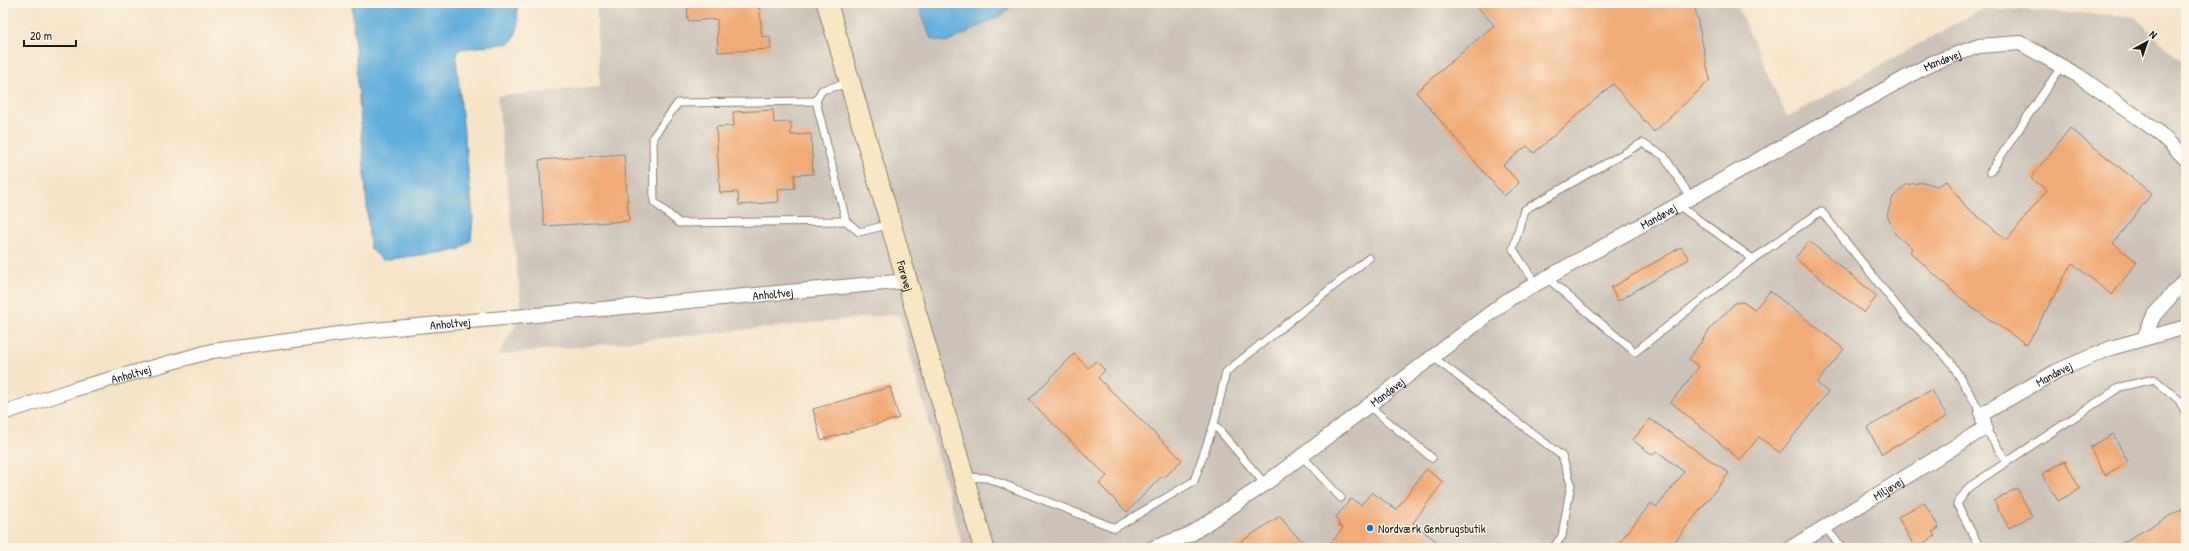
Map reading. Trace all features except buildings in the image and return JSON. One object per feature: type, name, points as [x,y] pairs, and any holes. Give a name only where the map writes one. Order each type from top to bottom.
[{"type":"street","name":"Farøvej","points":[[827,3],[984,548]]},
{"type":"street","name":"Mandøvej","points":[[1153,548],[1191,534],[1265,484],[1509,299],[1932,63],[1980,46],[2020,43],[2079,76],[2156,131],[2186,159]]},
{"type":"street","points":[[2144,338],[2154,315],[2186,279]]},
{"type":"street","name":"Anholtvej","points":[[3,413],[75,389],[212,351],[362,331],[907,281]]},
{"type":"street","name":"Mandøvej","points":[[1982,414],[2057,371],[2111,348],[2186,327]]},
{"type":"street","points":[[1982,414],[1985,428]]},
{"type":"street","name":"Miljøvej","points":[[1791,548],[1985,428]]},
{"type":"lane","points":[[1990,172],[2061,66]]},
{"type":"lane","points":[[850,82],[822,90],[816,101],[846,221],[859,232],[891,224]]},
{"type":"lane","points":[[816,101],[678,103],[653,137],[654,202],[679,223],[846,221]]},
{"type":"lane","points":[[1691,198],[1664,156],[1642,143],[1524,210],[1513,249],[1542,281],[1635,352],[1753,259],[1821,211],[1904,315],[1950,361],[1982,414]]},
{"type":"lane","points":[[1678,205],[1753,259]]},
{"type":"lane","points":[[963,477],[987,478],[1115,528],[1194,481],[1214,424],[1226,372],[1369,258]]},
{"type":"lane","points":[[1433,357],[1562,456],[1571,484],[1562,536],[1554,548]]},
{"type":"lane","points":[[1980,548],[1957,504],[1970,487],[2120,387],[2154,379],[2180,400],[2186,413]]},
{"type":"lane","points":[[1369,406],[1432,458]]},
{"type":"lane","points":[[1214,424],[1265,484]]},
{"type":"lane","points":[[1985,428],[2007,462]]},
{"type":"lane","points":[[1302,456],[1341,498]]},
{"type":"lane","points":[[1825,527],[1842,548]]},
{"type":"shaded area","points":[[596,3],[1736,3],[1787,117],[1984,8],[2134,16],[2186,66],[2186,548],[963,548],[899,314],[498,355],[522,314],[497,96],[600,87]]},
{"type":"water","points":[[352,3],[517,3],[517,29],[516,34],[510,43],[460,49],[456,58],[473,217],[471,240],[459,250],[382,260],[370,248]]},
{"type":"water","points":[[918,3],[1012,3],[1005,13],[948,42],[931,39]]},
{"type":"place","name":"Nordværk Genbrugsbutik","points":[[1370,528]]}]
